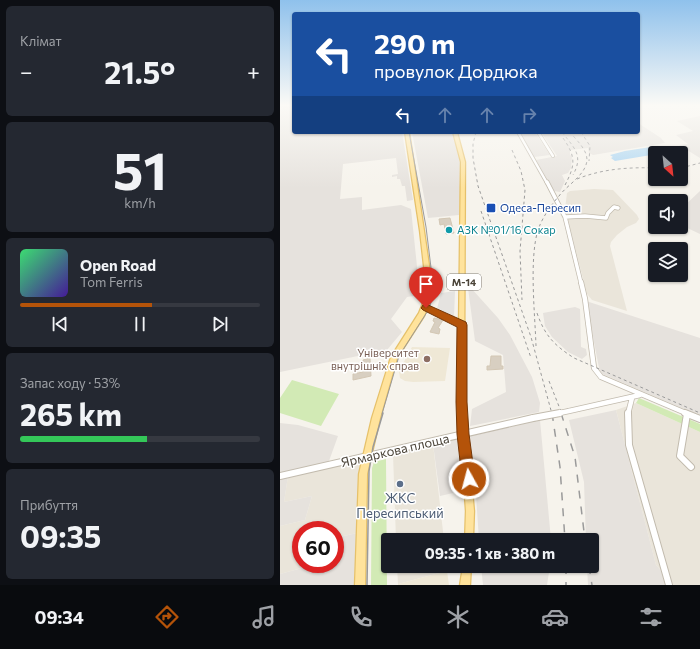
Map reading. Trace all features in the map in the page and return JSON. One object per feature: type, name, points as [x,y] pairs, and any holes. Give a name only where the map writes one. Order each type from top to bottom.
[{"type":"main road","points":[[360,585],[363,474],[367,456],[392,363],[398,350],[426,308],[430,288],[407,134]]},
{"type":"main road","name":"М-14","points":[[456,134],[464,162],[462,402],[463,434],[469,479],[469,533]]},
{"type":"main road","points":[[465,585],[466,573]]},
{"type":"street","points":[[519,134],[565,217],[585,299],[594,368],[601,377],[640,395],[700,419]]},
{"type":"street","points":[[539,134],[553,156]]},
{"type":"street","points":[[565,217],[585,216],[606,218],[614,207],[618,208]]},
{"type":"street","points":[[426,308],[462,325]]},
{"type":"street","name":"Ярмаркова площа","points":[[280,476],[640,395]]},
{"type":"street","points":[[632,398],[627,416],[629,445],[669,585]]},
{"type":"street","points":[[687,414],[680,456],[691,467]]},
{"type":"shaded area","points":[[280,133],[402,134],[413,200],[407,201],[405,186],[402,186],[400,179],[397,179],[397,176],[392,177],[392,175],[398,174],[396,158],[343,164],[340,199],[362,197],[362,210],[401,205],[411,209],[420,295],[407,297],[391,319],[402,332],[387,350],[280,372]]},
{"type":"shaded area","points":[[654,133],[665,143],[593,155],[589,153],[588,148],[570,150],[570,155],[572,156],[571,168],[568,173],[562,175],[565,181],[560,192],[554,191],[536,160],[557,156],[542,134]]},
{"type":"shaded area","points":[[700,133],[700,158],[688,151],[688,146],[679,145],[688,144],[676,135]]},
{"type":"shaded area","points":[[412,134],[454,134],[462,164],[459,215],[428,218]]},
{"type":"shaded area","points":[[521,134],[536,134],[550,155],[534,157]]},
{"type":"shaded area","points":[[594,189],[613,190],[639,219],[636,223],[627,227],[617,235],[611,242],[610,246],[627,311],[592,300],[587,294],[565,209],[567,193],[570,191]]},
{"type":"shaded area","points":[[700,191],[700,234],[688,228],[688,202]]},
{"type":"shaded area","points":[[468,288],[471,288],[498,318],[510,335],[532,377],[540,403],[539,412],[470,426],[472,409],[506,392],[503,355],[475,341]]},
{"type":"shaded area","points":[[455,291],[454,317],[437,309],[441,293]]},
{"type":"shaded area","points":[[586,301],[700,338],[700,416],[600,373]]},
{"type":"shaded area","points":[[575,307],[580,309],[581,347],[586,349],[587,355],[582,359],[568,352],[552,337],[545,326],[543,313]]},
{"type":"shaded area","name":"Університет внутрішніх справ","points":[[412,347],[450,348],[445,381],[413,382],[405,381],[400,378],[399,371]]},
{"type":"shaded area","points":[[636,403],[700,432],[700,585],[667,585],[664,574],[656,565],[616,410]]},
{"type":"shaded area","points":[[616,410],[656,565],[664,574],[667,585],[588,585],[587,573],[599,573],[599,533],[586,533],[584,482],[569,420]]},
{"type":"shaded area","points":[[540,420],[550,533],[479,533],[476,495],[467,437]]},
{"type":"shaded area","points":[[280,423],[298,425],[338,436],[329,461],[329,466],[288,476],[284,502],[312,496],[305,520],[292,521],[292,523],[280,526]]},
{"type":"shaded area","points":[[460,438],[467,478],[466,490],[440,496],[433,444]]},
{"type":"shaded area","points":[[433,444],[443,533],[396,533],[393,454]]},
{"type":"shaded area","points":[[363,458],[359,470],[357,533],[344,536],[344,521],[301,521],[305,520],[312,496],[284,502],[288,476]]},
{"type":"shaded area","points":[[292,523],[292,571],[280,574],[280,526]]},
{"type":"shaded area","points":[[357,533],[354,585],[280,585],[280,574],[292,571],[292,573],[344,573],[344,536]]},
{"type":"shaded area","points":[[397,573],[439,573],[398,584]]},
{"type":"shaded area","points":[[439,573],[447,573],[449,585],[398,585]]},
{"type":"shaded area","points":[[482,573],[549,573],[547,585],[483,585]]},
{"type":"green space","points":[[292,380],[339,394],[321,426],[280,413],[280,398]]},
{"type":"green space","points":[[639,398],[700,424],[700,432],[636,403]]},
{"type":"green space","points":[[386,459],[387,533],[381,533],[381,573],[387,573],[387,585],[371,585],[372,468],[374,462]]},
{"type":"water","points":[[648,147],[648,156],[615,161],[611,158],[613,157],[610,155]]},
{"type":"building","points":[[450,218],[454,233],[446,234],[444,224],[440,225],[439,219]]},
{"type":"building","points":[[434,318],[443,320],[438,328],[440,329],[439,334],[430,332],[435,322],[433,321]]},
{"type":"building","points":[[491,356],[501,356],[501,366],[503,366],[503,369],[487,370],[487,366],[490,366]]},
{"type":"building","points":[[370,358],[371,376],[353,380],[353,374],[363,372],[363,360]]},
{"type":"tram line","points":[[382,414],[399,356],[429,309],[434,292],[426,227],[409,134]]},
{"type":"tram line","points":[[367,585],[369,471],[373,447],[383,413]]},
{"type":"railway","points":[[476,134],[473,144],[473,158],[478,186],[531,337],[552,414]]},
{"type":"railway","points":[[564,134],[574,147],[578,157],[578,162],[573,175]]},
{"type":"railway","points":[[536,346],[533,271],[535,242],[538,230],[550,208],[562,192],[580,175],[586,165],[587,160],[587,156],[583,148],[572,134]]},
{"type":"railway","points":[[582,134],[590,146],[589,161]]},
{"type":"railway","points":[[563,138],[571,151],[573,162],[564,187]]},
{"type":"railway","points":[[512,150],[521,171],[525,190],[520,251],[522,300]]},
{"type":"railway","points":[[688,166],[700,163]]},
{"type":"railway","points":[[577,179],[615,169],[648,168]]},
{"type":"railway","points":[[481,211],[531,358]]},
{"type":"railway","points":[[537,313],[543,328],[551,339],[561,349],[574,358],[700,413]]},
{"type":"railway","points":[[549,381],[562,414]]},
{"type":"railway","points":[[552,413],[560,467],[565,533]]},
{"type":"railway","points":[[561,413],[575,457],[584,533]]},
{"type":"railway","points":[[566,573],[566,585]]},
{"type":"railway","points":[[590,573],[592,585]]},
{"type":"place","name":"Одеса-Пересип","points":[[491,208]]},
{"type":"place","name":"АЗК №01/16 Сокар","points":[[449,230]]},
{"type":"place","name":"Університет внутрішніх справ","points":[[427,359]]},
{"type":"place","name":"ЖКС Пересипський","points":[[400,484]]},
{"type":"route","points":[[426,308],[462,325],[463,434],[469,479]]}]
